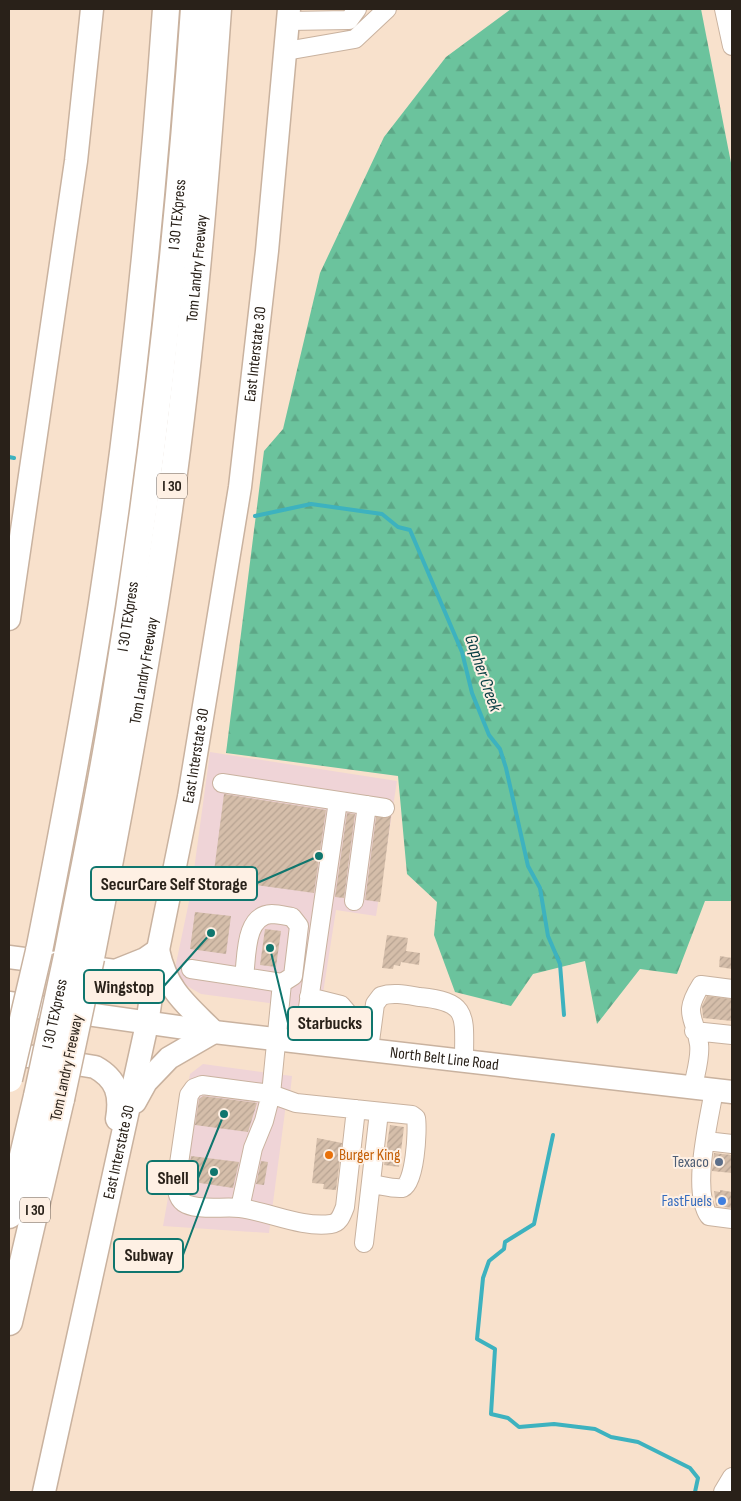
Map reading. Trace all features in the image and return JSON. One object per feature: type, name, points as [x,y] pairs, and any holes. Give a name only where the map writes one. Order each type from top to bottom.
[{"type":"highway","points":[[9,1079],[39,951],[82,723],[116,509],[139,321],[166,9]]},
{"type":"highway","name":"I 30 TEXpress","points":[[79,957],[155,430],[179,210],[194,9]]},
{"type":"highway","name":"Tom Landry Freeway","points":[[9,1322],[49,1097],[79,957],[125,781],[168,517],[200,241],[218,9]]},
{"type":"highway","points":[[9,1215],[49,1097]]},
{"type":"main road","points":[[9,619],[76,161],[92,9]]},
{"type":"main road","name":"East Interstate 30","points":[[44,1492],[110,1184],[147,1024],[158,950],[189,796],[240,487],[257,353],[288,15]]},
{"type":"main road","points":[[9,957],[115,971],[145,959],[158,950],[163,971],[178,996],[214,1032],[169,1058],[146,1082],[126,1118]]},
{"type":"main road","name":"North Belt Line Road","points":[[9,1003],[147,1024],[713,1090]]},
{"type":"main road","points":[[9,1053],[95,1067],[114,1082],[119,1093],[119,1103],[109,1162],[110,1184]]},
{"type":"street","points":[[288,15],[348,20],[357,9]]},
{"type":"street","points":[[286,51],[355,39],[387,9]]},
{"type":"street","points":[[724,9],[732,46]]},
{"type":"street","points":[[222,783],[385,808]]},
{"type":"street","points":[[303,1042],[338,801]]},
{"type":"street","points":[[354,901],[367,805]]},
{"type":"street","points":[[240,1208],[253,1148],[264,1122],[271,1094],[278,1039],[299,926],[292,917],[271,914],[258,918],[252,927],[244,977]]},
{"type":"street","points":[[191,969],[244,977],[288,980]]},
{"type":"street","points":[[732,989],[701,985],[693,998],[690,1019],[700,1045],[713,1090],[700,1182],[704,1209],[709,1216],[732,1220]]},
{"type":"street","points":[[369,1049],[376,1004],[381,996],[393,994],[441,999],[456,1005],[460,1012],[464,1026],[464,1061]]},
{"type":"street","points":[[309,997],[341,1005],[347,1012],[346,1047]]},
{"type":"street","points":[[694,1031],[732,1035]]},
{"type":"street","points":[[356,1109],[345,1207],[340,1219],[333,1224],[312,1223],[240,1208],[195,1206],[184,1203],[177,1195],[176,1184],[189,1095],[194,1088],[202,1085],[271,1094],[296,1103],[356,1109],[416,1118],[416,1144],[411,1180],[402,1188],[371,1184]]},
{"type":"street","points":[[364,1243],[379,1112]]},
{"type":"street","points":[[706,1141],[732,1144]]},
{"type":"street","points":[[722,1492],[732,1478]]},
{"type":"shaded area","points":[[210,752],[397,781],[376,916],[336,910],[318,1025],[297,1022],[299,1007],[201,994],[173,978],[191,892]]},
{"type":"shaded area","points":[[203,1064],[292,1076],[289,1104],[286,1104],[269,1233],[163,1226],[190,1074]]},
{"type":"green space","points":[[511,9],[701,9],[732,168],[732,901],[705,901],[677,974],[640,969],[597,1024],[585,961],[533,974],[511,1006],[455,992],[434,935],[437,902],[407,874],[398,776],[226,753],[264,451],[283,429],[320,273],[384,137],[446,57]]},
{"type":"building","points":[[224,794],[326,810],[314,893],[213,879]]},
{"type":"building","points":[[347,813],[355,814],[344,898],[335,897]]},
{"type":"building","points":[[391,816],[380,902],[365,900],[376,817]]},
{"type":"building","points":[[195,912],[231,916],[226,954],[190,949]]},
{"type":"building","points":[[265,929],[281,931],[276,967],[260,965]]},
{"type":"building","points":[[387,935],[408,938],[406,951],[420,953],[419,965],[401,962],[400,966],[394,965],[393,969],[382,968]]},
{"type":"building","points":[[720,956],[732,958],[732,969],[719,967]]},
{"type":"building","points":[[707,996],[732,999],[732,1021],[703,1018],[702,1006]]},
{"type":"building","points":[[203,1096],[257,1103],[248,1132],[195,1125],[199,1099]]},
{"type":"building","points":[[390,1125],[404,1127],[399,1167],[384,1165]]},
{"type":"building","name":"Burger King","points":[[317,1138],[342,1143],[336,1190],[323,1189],[324,1184],[312,1183]]},
{"type":"building","name":"Texaco","points":[[714,1153],[732,1155],[732,1173],[712,1171]]},
{"type":"building","points":[[191,1156],[239,1162],[233,1188],[187,1181]]},
{"type":"building","points":[[261,1161],[268,1162],[264,1185],[256,1184]]},
{"type":"building","name":"FastFuels","points":[[720,1190],[732,1192],[732,1208],[716,1206],[714,1191],[720,1192]]},
{"type":"waterway","name":"Gopher Creek","points":[[9,457],[14,458]]},
{"type":"waterway","name":"Gopher Creek","points":[[255,516],[311,504],[382,514],[398,527],[410,530],[462,652],[472,693],[489,735],[500,749],[528,866],[540,888],[548,936],[560,964],[564,1015]]},
{"type":"waterway","name":"Gopher Creek","points":[[553,1135],[534,1224],[505,1242],[504,1249],[489,1261],[483,1278],[477,1339],[495,1349],[491,1414],[508,1418],[519,1427],[554,1424],[595,1429],[611,1437],[638,1442],[690,1468],[698,1478],[695,1492]]},
{"type":"place","name":"SecurCare Self Storage","points":[[319,856]]},
{"type":"place","name":"Wingstop","points":[[211,933]]},
{"type":"place","name":"Starbucks","points":[[270,948]]},
{"type":"place","name":"Shell","points":[[224,1114]]},
{"type":"place","name":"Burger King","points":[[329,1155]]},
{"type":"place","name":"Texaco","points":[[719,1162]]},
{"type":"place","name":"Subway","points":[[214,1172]]},
{"type":"place","name":"FastFuels","points":[[722,1201]]}]
